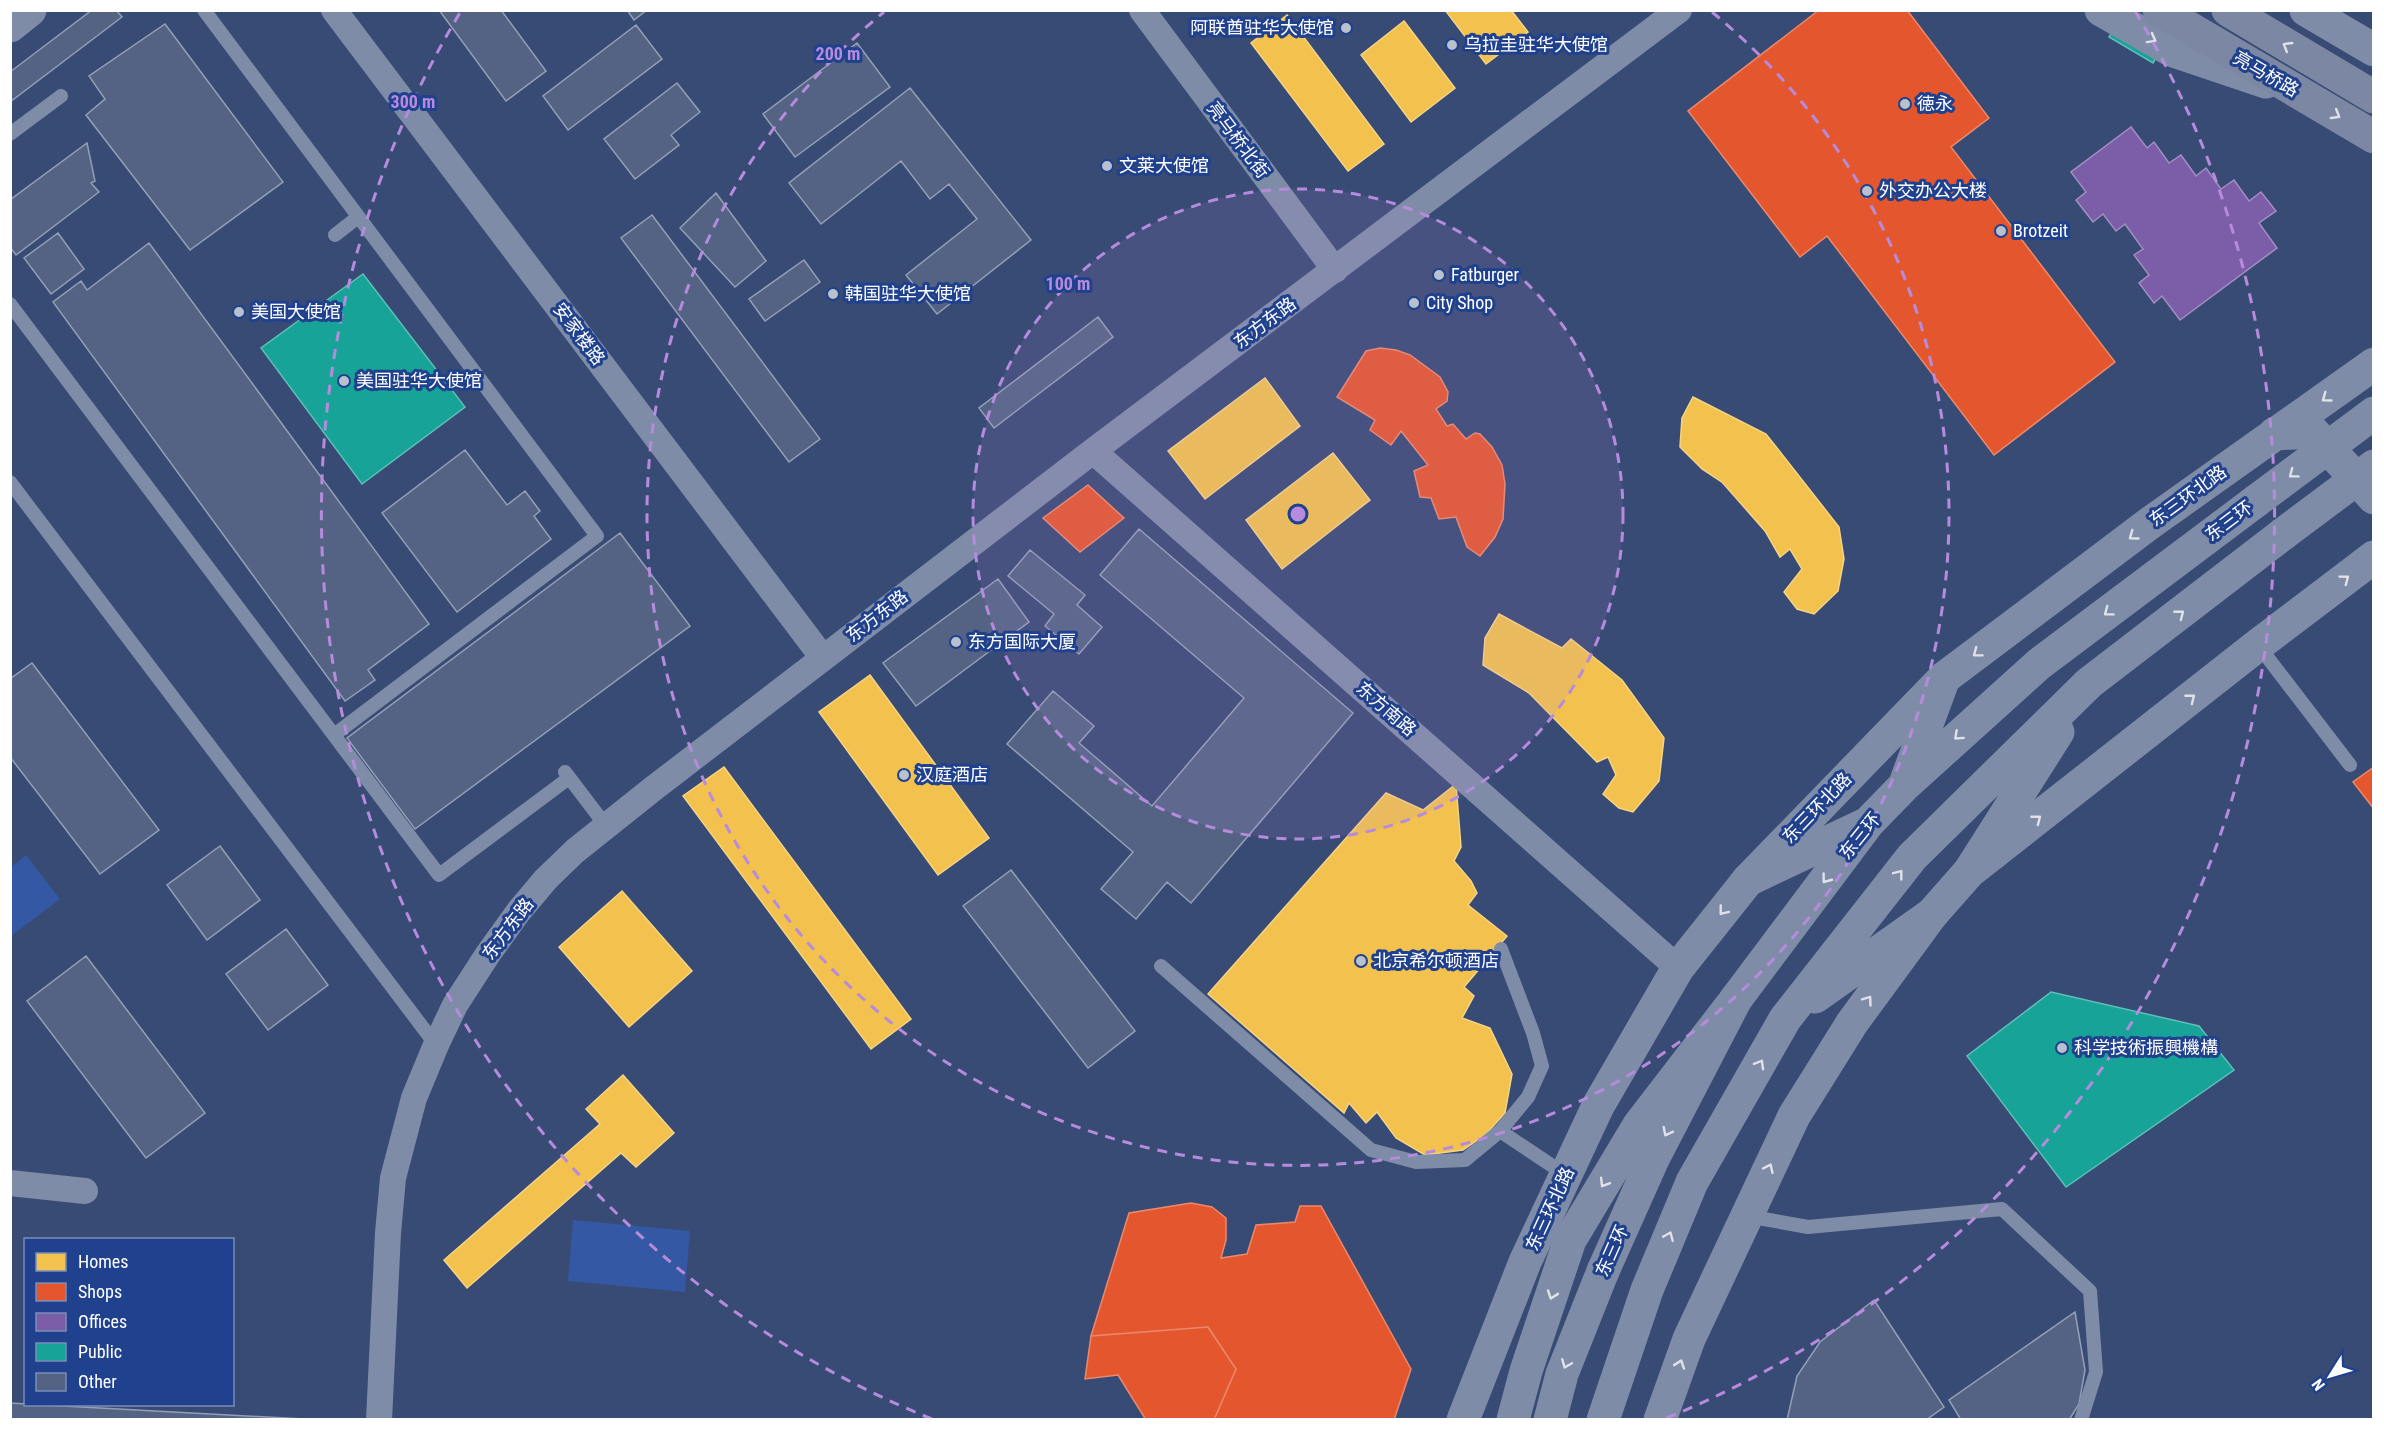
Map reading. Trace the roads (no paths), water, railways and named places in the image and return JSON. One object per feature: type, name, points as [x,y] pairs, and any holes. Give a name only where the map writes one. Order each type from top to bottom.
[{"type":"highway","name":"东三环","points":[[1550,1419],[1562,1374],[1603,1271],[1653,1159],[1736,999],[1868,823],[1905,785],[2039,664],[2373,414]]},
{"type":"highway","points":[[1603,1419],[1647,1290],[1692,1182],[1785,1019],[1912,857],[2089,683],[2373,466]]},
{"type":"highway","points":[[1905,785],[1944,678]]},
{"type":"highway","points":[[1969,872],[2089,683]]},
{"type":"highway","points":[[1748,880],[1868,823]]},
{"type":"highway","points":[[1785,1019],[1932,914]]},
{"type":"highway","points":[[1513,1419],[1526,1371],[1570,1240],[1640,1125],[1736,999]]},
{"type":"main road","name":"亮马桥路","points":[[2159,10],[2373,137]]},
{"type":"main road","name":"亮马桥路","points":[[2228,10],[2373,97]]},
{"type":"street","points":[[10,26],[30,10]]},
{"type":"street","name":"安家楼路","points":[[334,10],[823,658]]},
{"type":"street","name":"亮马桥北街","points":[[1142,10],[1335,270]]},
{"type":"street","name":"东方东路","points":[[379,1419],[388,1233],[393,1178],[414,1098],[455,1005],[519,911],[553,872],[606,826],[1093,451],[1679,10]]},
{"type":"street","points":[[2101,10],[2171,50],[2301,94]]},
{"type":"street","points":[[2306,10],[2373,50]]},
{"type":"street","name":"东三环北路","points":[[1463,1419],[1525,1262],[1598,1106],[1678,968],[1748,880],[1944,678],[2078,576],[2373,364]]},
{"type":"street","points":[[2274,435],[2313,432],[2373,498]]},
{"type":"street","name":"东方南路","points":[[1093,451],[1678,968]]},
{"type":"street","points":[[1660,1419],[1689,1339],[1794,1116],[1851,1023],[1932,914],[1969,872],[2373,557]]},
{"type":"street","points":[[10,1183],[86,1191]]},
{"type":"lane","points":[[204,10],[597,536],[334,735]]},
{"type":"lane","points":[[10,134],[61,96]]},
{"type":"lane","points":[[335,235],[358,217]]},
{"type":"lane","points":[[10,304],[439,875],[566,774],[606,826]]},
{"type":"lane","points":[[10,482],[436,1045]]},
{"type":"lane","points":[[2258,645],[2350,765]]},
{"type":"lane","points":[[1161,966],[1371,1150],[1416,1162],[1465,1160],[1500,1131],[1528,1097],[1542,1066],[1533,1033],[1501,950]]},
{"type":"lane","points":[[1500,1131],[1567,1175]]},
{"type":"lane","points":[[1746,1216],[1808,1227],[2002,1209],[2090,1291],[2096,1372],[2081,1419]]},
{"type":"place","name":"阿联酋驻华大使馆","points":[[1346,28]]},
{"type":"place","name":"乌拉圭驻华大使馆","points":[[1452,45]]},
{"type":"place","name":"徳永","points":[[1905,104]]},
{"type":"place","name":"文莱大使馆","points":[[1107,166]]},
{"type":"place","name":"外交办公大楼","points":[[1867,191]]},
{"type":"place","name":"Brotzeit","points":[[2001,231]]},
{"type":"place","name":"Fatburger","points":[[1439,275]]},
{"type":"place","name":"韩国驻华大使馆","points":[[833,294]]},
{"type":"place","name":"City Shop","points":[[1414,303]]},
{"type":"place","name":"美国大使馆","points":[[239,312]]},
{"type":"place","name":"美国驻华大使馆","points":[[344,381]]},
{"type":"place","name":"东方国际大厦","points":[[956,642]]},
{"type":"place","name":"汉庭酒店","points":[[904,775]]},
{"type":"place","name":"北京希尔顿酒店","points":[[1361,961]]},
{"type":"place","name":"科学技術振興機構","points":[[2062,1048]]}]
